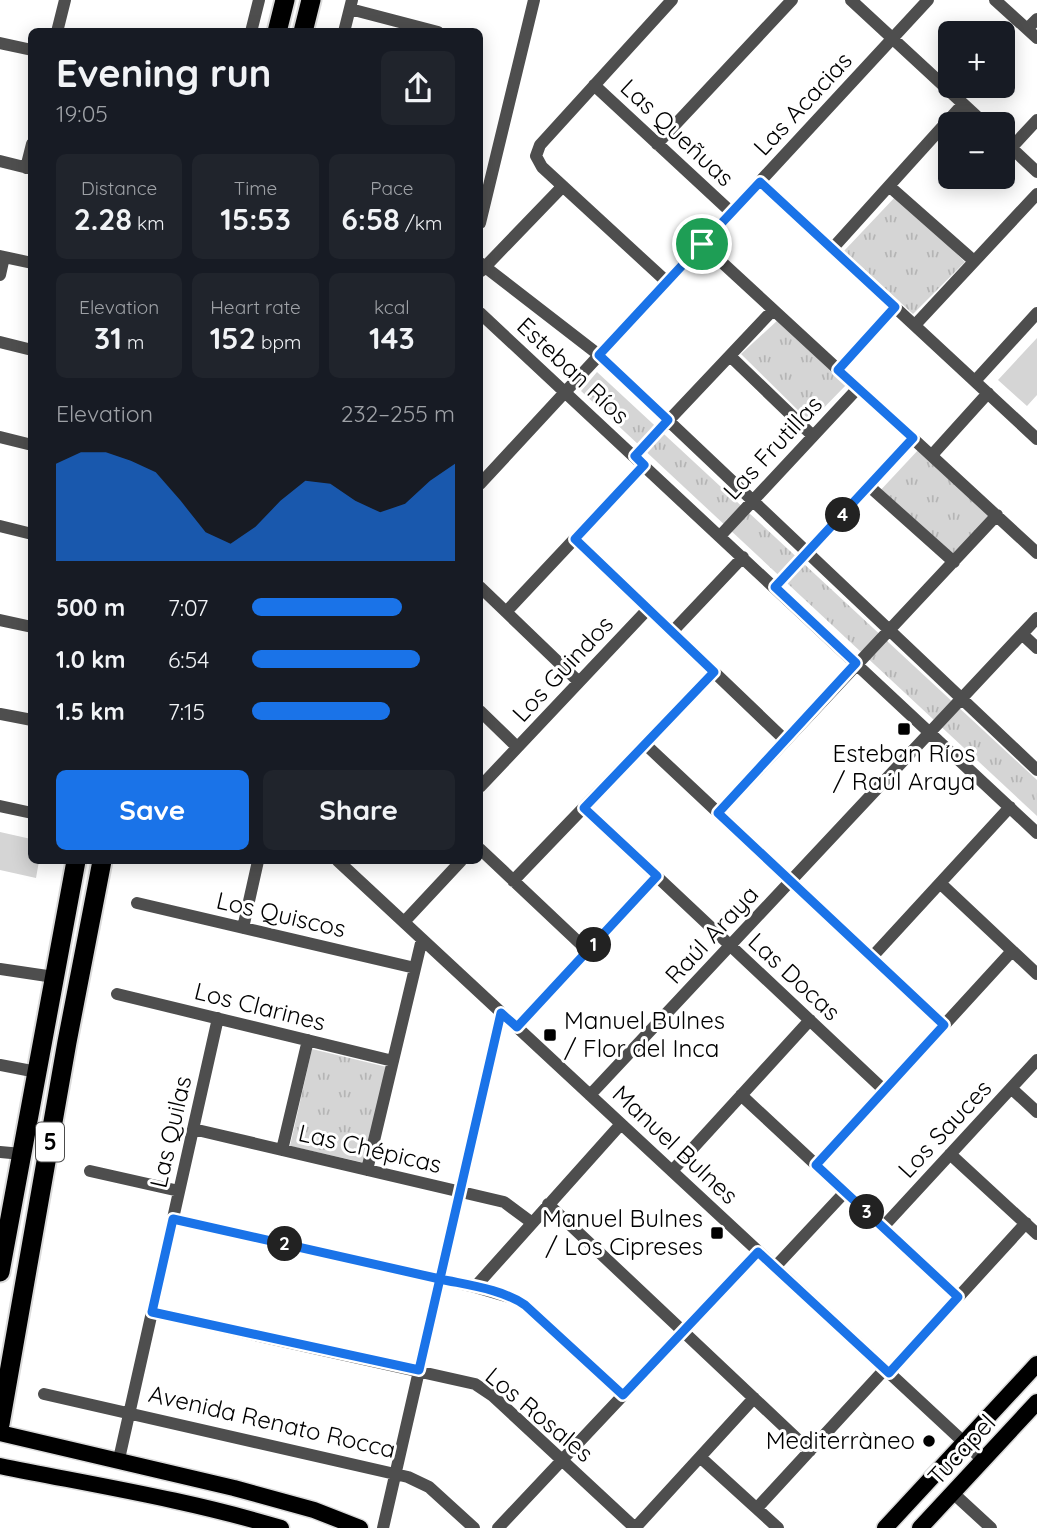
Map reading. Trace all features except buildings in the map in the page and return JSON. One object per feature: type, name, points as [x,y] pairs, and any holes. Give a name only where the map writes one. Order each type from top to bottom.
[{"type":"highway","points":[[278,28],[285,0]]},
{"type":"highway","points":[[304,28],[311,0]]},
{"type":"highway","name":"5","points":[[0,1272],[75,864]]},
{"type":"highway","name":"5","points":[[0,1424],[69,1031],[101,864]]},
{"type":"main road","name":"Tucapel","points":[[885,1528],[1037,1364]]},
{"type":"main road","name":"Tucapel","points":[[920,1528],[1037,1402]]},
{"type":"main road","points":[[0,1433],[153,1467],[314,1510],[360,1528]]},
{"type":"main road","points":[[0,1466],[146,1495],[281,1528]]},
{"type":"main road","points":[[146,1495],[153,1467]]},
{"type":"street","points":[[58,28],[65,0]]},
{"type":"street","points":[[252,28],[259,0]]},
{"type":"street","points":[[483,211],[534,0]]},
{"type":"street","points":[[667,282],[540,165],[536,156],[540,145],[672,0]]},
{"type":"street","points":[[657,144],[792,0]]},
{"type":"street","points":[[850,0],[972,112]]},
{"type":"street","name":"Las Acacias","points":[[483,481],[928,0]]},
{"type":"street","points":[[995,0],[1032,34],[1037,19]]},
{"type":"street","points":[[345,28],[351,4],[426,28]]},
{"type":"street","points":[[0,43],[28,49]]},
{"type":"street","name":"Las Queñuas","points":[[594,85],[731,212]]},
{"type":"street","points":[[832,249],[963,104]]},
{"type":"street","points":[[1015,138],[1037,120]]},
{"type":"street","points":[[1015,151],[1037,172]]},
{"type":"street","points":[[0,161],[28,168]]},
{"type":"street","points":[[760,182],[1037,439]]},
{"type":"street","points":[[483,267],[564,186]]},
{"type":"street","points":[[889,186],[974,261]]},
{"type":"street","points":[[915,325],[1037,194]]},
{"type":"street","points":[[702,244],[1037,553]]},
{"type":"street","points":[[0,275],[2,256],[28,262]]},
{"type":"street","name":"Esteban Ríos","points":[[483,269],[599,355],[1037,770]]},
{"type":"street","name":"Las Frutillas","points":[[838,370],[895,307]]},
{"type":"street","points":[[506,612],[575,539],[639,461],[668,420],[773,310]]},
{"type":"street","name":"Esteban Ríos","points":[[483,316],[1037,833]]},
{"type":"street","points":[[975,381],[1036,316]]},
{"type":"street","points":[[0,342],[28,348]]},
{"type":"street","points":[[730,356],[813,436]]},
{"type":"street","name":"Las Frutillas","points":[[720,536],[858,388]]},
{"type":"street","points":[[932,455],[988,393]]},
{"type":"street","points":[[775,587],[913,438]]},
{"type":"street","points":[[0,439],[28,444]]},
{"type":"street","points":[[870,487],[954,562]]},
{"type":"street","points":[[718,813],[997,515]]},
{"type":"street","points":[[0,526],[28,533]]},
{"type":"street","points":[[575,539],[785,740]]},
{"type":"street","points":[[672,632],[743,557]]},
{"type":"street","points":[[483,590],[579,682]]},
{"type":"street","name":"Los Guindos","points":[[483,784],[648,609]]},
{"type":"street","name":"Raúl Araya","points":[[590,1095],[1037,618]]},
{"type":"street","points":[[0,620],[28,625]]},
{"type":"street","points":[[1022,634],[1037,648]]},
{"type":"street","points":[[513,881],[714,672]]},
{"type":"street","points":[[0,714],[28,719]]},
{"type":"street","points":[[483,714],[517,747]]},
{"type":"street","points":[[645,744],[944,1025]]},
{"type":"street","points":[[0,806],[28,812]]},
{"type":"street","points":[[872,957],[1010,807]]},
{"type":"street","name":"Las Docas","points":[[584,808],[884,1090]]},
{"type":"street","points":[[483,852],[588,951]]},
{"type":"street","points":[[243,928],[257,864]]},
{"type":"street","name":"Manuel Bulnes","points":[[341,864],[983,1460]]},
{"type":"street","points":[[404,922],[458,864]]},
{"type":"street","points":[[517,1027],[657,876]]},
{"type":"street","points":[[940,883],[1037,974]]},
{"type":"street","name":"Los Quiscos","points":[[137,903],[415,968]]},
{"type":"street","points":[[367,1170],[422,939]]},
{"type":"street","points":[[816,1165],[1012,951]]},
{"type":"street","points":[[0,969],[54,977]]},
{"type":"street","name":"Los Clarines","points":[[117,994],[393,1061]]},
{"type":"street","points":[[383,1528],[501,1013]]},
{"type":"street","name":"Las Quilas","points":[[119,1460],[218,1018]]},
{"type":"street","points":[[672,1171],[810,1020]]},
{"type":"street","points":[[282,1150],[308,1040]]},
{"type":"street","name":"Los Sauces","points":[[883,1227],[1037,1060]]},
{"type":"street","points":[[0,1065],[37,1072]]},
{"type":"street","points":[[1011,1088],[1037,1112]]},
{"type":"street","points":[[741,1096],[958,1297]]},
{"type":"street","points":[[475,1287],[621,1124]]},
{"type":"street","name":"Las Chépicas","points":[[193,1129],[503,1202],[531,1222]]},
{"type":"street","points":[[0,1152],[22,1154]]},
{"type":"street","points":[[950,1154],[1037,1234]]},
{"type":"street","points":[[90,1171],[179,1191]]},
{"type":"street","points":[[775,1267],[845,1192]]},
{"type":"street","points":[[548,1203],[810,1451]]},
{"type":"street","points":[[173,1219],[475,1287],[519,1301],[623,1395]]},
{"type":"street","points":[[757,1508],[1026,1223]]},
{"type":"street","points":[[498,1528],[758,1252]]},
{"type":"street","name":"Los Rosales","points":[[152,1312],[465,1380],[481,1387],[635,1528]]},
{"type":"street","name":"Avenida Renato Rocca","points":[[44,1394],[395,1474],[423,1483],[474,1528]]},
{"type":"street","points":[[635,1528],[754,1398]]},
{"type":"street","points":[[700,1457],[778,1528]]},
{"type":"street","points":[[953,1493],[991,1528]]},
{"type":"green space","points":[[897,195],[965,262],[913,314],[844,251]]},
{"type":"green space","points":[[779,319],[847,384],[810,422],[741,354]]},
{"type":"green space","points":[[1037,338],[1037,395],[1027,406],[998,380]]},
{"type":"green space","points":[[597,372],[1037,780],[1037,816],[581,391]]},
{"type":"green space","points":[[920,448],[994,517],[951,563],[877,494]]},
{"type":"green space","points":[[0,832],[28,838],[28,864],[38,864],[36,878],[0,870]]},
{"type":"green space","points":[[312,1049],[387,1067],[365,1163],[290,1146]]},
{"type":"place","name":"Esteban Ríos / Raúl Araya","points":[[904,729]]},
{"type":"place","name":"Manuel Bulnes / Flor del Inca","points":[[550,1035]]},
{"type":"place","name":"Manuel Bulnes / Los Cipreses","points":[[717,1233]]},
{"type":"place","name":"Mediterràneo","points":[[929,1441]]},
{"type":"route","points":[[702,244],[599,355],[668,420],[635,456],[644,465],[575,539],[714,672],[584,808],[657,876],[517,1027],[501,1013],[440,1279],[419,1370],[152,1312],[173,1219],[440,1279],[475,1287],[513,1298],[525,1305],[623,1395],[758,1252],[889,1373],[958,1297],[816,1165],[944,1025],[718,813],[856,663],[775,587],[913,438],[838,370],[895,307],[760,182],[702,244]]}]
